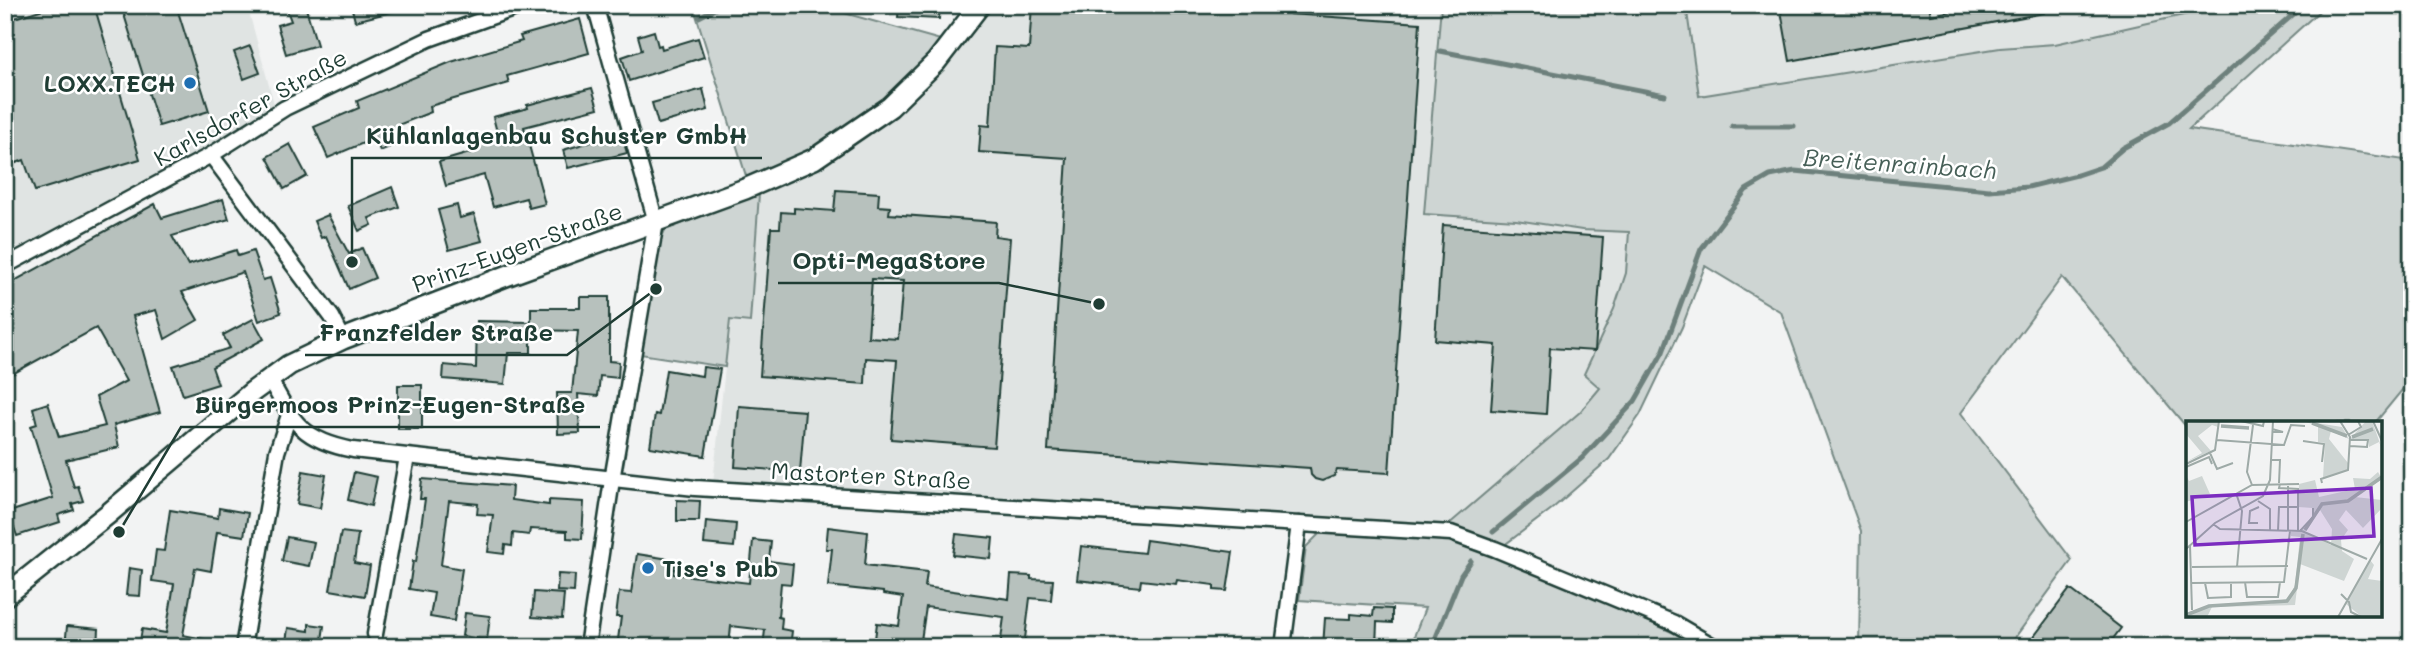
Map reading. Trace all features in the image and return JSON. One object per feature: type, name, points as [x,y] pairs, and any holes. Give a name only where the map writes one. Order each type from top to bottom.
[{"type":"street","name":"Karlsdorfer Straße","points":[[5,266],[211,155],[285,108],[429,40],[524,5]]},
{"type":"street","points":[[587,647],[656,222],[595,5]]},
{"type":"street","name":"Prinz-Eugen-Straße","points":[[5,596],[108,514],[269,378],[305,356],[343,339],[656,222],[814,159],[890,107],[936,62],[980,5]]},
{"type":"street","points":[[211,155],[332,317],[343,339]]},
{"type":"street","name":"Mastorter Straße","points":[[269,378],[289,415],[304,432],[329,445],[407,457],[708,489],[1406,530],[1465,537],[1674,623],[1715,647]]},
{"type":"street","points":[[243,647],[277,452],[289,415]]},
{"type":"street","points":[[375,634],[407,457]]},
{"type":"street","points":[[1283,647],[1299,524]]},
{"type":"shaded area","points":[[5,5],[247,5],[276,111],[5,262]]},
{"type":"shaded area","points":[[693,5],[837,5],[837,11],[944,41],[869,114],[836,136],[747,179]]},
{"type":"shaded area","points":[[987,5],[1441,5],[1424,214],[1667,230],[1607,380],[1580,411],[1448,525],[713,483],[730,319],[750,322],[760,191],[820,166],[849,149],[900,109]]},
{"type":"shaded area","points":[[1441,5],[1686,5],[1699,96],[2000,48],[2055,44],[2197,12],[2196,5],[2326,5],[2189,129],[2412,161],[2412,378],[2377,421],[2186,421],[2186,427],[2062,277],[1961,413],[2072,560],[2008,647],[1859,647],[1861,531],[1781,312],[1705,266],[1682,327],[1640,415],[1609,459],[1553,508],[1503,546],[1448,525],[1580,412],[1600,388],[1584,374],[1614,309],[1626,273],[1629,232],[1582,230],[1516,220],[1424,214]]},
{"type":"shaded area","points":[[1686,5],[2196,5],[2197,12],[2055,44],[2000,48],[1699,96]]},
{"type":"shaded area","points":[[759,194],[750,322],[730,320],[725,367],[640,354],[659,243],[665,230]]},
{"type":"shaded area","points":[[1322,531],[1452,540],[1583,592],[1705,647],[1412,647],[1425,608],[1299,600],[1306,547]]},
{"type":"building","points":[[56,5],[94,5],[140,159],[35,191],[24,160],[5,167],[5,21]]},
{"type":"building","points":[[121,5],[176,5],[209,111],[159,126]]},
{"type":"building","points":[[285,5],[305,5],[317,45],[286,54],[277,25],[291,21]]},
{"type":"building","points":[[351,5],[398,5],[399,10],[355,21]]},
{"type":"building","points":[[899,5],[940,5],[939,19],[898,17]]},
{"type":"building","points":[[1032,5],[1290,5],[1290,14],[1420,23],[1389,473],[1337,470],[1334,476],[1322,481],[1311,475],[1310,468],[1048,450],[1067,158],[979,152],[981,125],[990,126],[995,47],[1029,49]]},
{"type":"building","points":[[1780,5],[1929,5],[1931,15],[1984,5],[2043,5],[2044,13],[1790,61]]},
{"type":"building","points":[[580,19],[589,53],[507,76],[509,83],[430,106],[431,112],[398,125],[404,141],[380,151],[375,138],[328,158],[314,127],[359,108],[357,101],[451,62],[522,41],[520,36]]},
{"type":"building","points":[[654,31],[658,46],[661,45],[662,49],[698,38],[704,57],[629,81],[622,57],[642,50],[638,36]]},
{"type":"building","points":[[250,46],[260,73],[244,79],[234,52]]},
{"type":"building","points":[[592,88],[598,108],[524,127],[545,204],[529,208],[526,198],[493,207],[484,175],[446,186],[439,162],[473,152],[471,143],[498,136],[493,117]]},
{"type":"building","points":[[703,89],[708,110],[658,124],[652,103]]},
{"type":"building","points":[[621,133],[627,153],[568,168],[563,150]]},
{"type":"building","points":[[290,144],[307,176],[284,189],[267,157]]},
{"type":"building","points":[[392,187],[399,207],[369,218],[372,225],[359,231],[348,206]]},
{"type":"building","points":[[836,190],[879,193],[878,206],[890,207],[889,214],[996,222],[995,236],[1010,238],[994,447],[891,439],[897,360],[866,358],[865,384],[760,376],[771,228],[780,228],[781,212],[794,213],[794,208],[834,211]],"holes":[[[872,279],[903,281],[898,339],[868,337]]]},
{"type":"building","points":[[223,199],[229,219],[172,236],[188,265],[236,250],[238,256],[253,251],[263,280],[270,278],[281,313],[259,321],[243,272],[182,292],[198,320],[165,339],[156,310],[133,316],[160,412],[114,425],[119,447],[66,460],[74,487],[78,486],[83,501],[72,504],[74,510],[58,515],[60,522],[17,536],[9,512],[53,498],[31,426],[37,424],[33,408],[48,403],[59,437],[105,426],[96,397],[126,381],[96,328],[5,378],[5,286],[155,204],[162,218]]},
{"type":"building","points":[[457,205],[460,218],[474,214],[482,241],[449,250],[438,210]]},
{"type":"building","points":[[328,215],[349,254],[362,248],[375,278],[349,289],[326,236],[321,238],[314,221]]},
{"type":"building","points":[[1443,225],[1603,237],[1595,351],[1550,348],[1546,414],[1491,410],[1496,345],[1435,340]]},
{"type":"building","points":[[580,297],[609,297],[609,361],[619,362],[618,378],[600,376],[598,396],[578,394],[580,433],[558,434],[557,393],[572,393],[578,331],[531,330],[531,308],[580,308]]},
{"type":"building","points":[[253,319],[264,339],[212,367],[218,384],[183,395],[173,366],[230,348],[223,335]]},
{"type":"building","points":[[477,321],[531,322],[531,353],[508,353],[505,384],[443,379],[444,365],[476,368]]},
{"type":"building","points":[[703,367],[720,369],[705,456],[650,447],[655,414],[659,415],[666,370],[702,376]]},
{"type":"building","points":[[398,385],[422,385],[422,429],[398,429]]},
{"type":"building","points":[[739,406],[805,411],[800,472],[735,467]]},
{"type":"building","points":[[303,471],[326,475],[320,508],[297,504]]},
{"type":"building","points":[[354,472],[377,477],[371,506],[348,500]]},
{"type":"building","points":[[422,479],[512,486],[511,500],[549,505],[549,500],[584,502],[582,539],[567,538],[567,531],[530,529],[529,535],[513,533],[512,546],[505,545],[504,554],[488,552],[493,515],[477,514],[478,504],[449,501],[441,565],[462,569],[454,621],[430,617],[434,593],[409,589],[413,561],[416,562],[425,499],[420,499]]},
{"type":"building","points":[[677,500],[700,501],[699,521],[677,521]]},
{"type":"building","points":[[219,508],[248,513],[244,536],[217,532],[211,571],[195,568],[183,635],[204,639],[203,647],[139,647],[142,629],[166,633],[174,584],[152,581],[156,550],[164,551],[170,510],[218,518]]},
{"type":"building","points":[[706,521],[736,524],[734,547],[704,544]]},
{"type":"building","points":[[828,527],[868,532],[865,565],[927,572],[925,587],[1009,599],[1011,575],[1031,576],[1031,579],[1053,580],[1051,600],[1030,598],[1024,647],[1000,647],[1004,617],[926,607],[920,647],[874,647],[877,623],[899,626],[903,597],[828,586],[832,549],[826,549]]},
{"type":"building","points":[[341,532],[358,534],[354,563],[370,566],[365,596],[330,590]]},
{"type":"building","points":[[956,534],[993,538],[991,559],[953,555]]},
{"type":"building","points":[[287,537],[314,542],[309,566],[282,561]]},
{"type":"building","points":[[753,540],[771,542],[769,561],[793,564],[791,584],[781,583],[778,617],[782,618],[781,629],[792,631],[790,647],[763,647],[765,630],[731,626],[729,647],[617,647],[621,617],[616,617],[619,592],[631,593],[637,554],[676,560],[673,574],[749,583]]},
{"type":"building","points":[[1146,540],[1233,552],[1227,591],[1214,590],[1214,585],[1177,580],[1176,584],[1141,580],[1140,587],[1077,580],[1081,546],[1144,553]]},
{"type":"building","points":[[129,568],[142,570],[140,596],[126,595]]},
{"type":"building","points":[[558,574],[575,575],[574,592],[557,591]]},
{"type":"building","points":[[2070,589],[2121,628],[2107,647],[2026,647]]},
{"type":"building","points":[[534,592],[564,594],[562,619],[532,617]]},
{"type":"building","points":[[1374,608],[1392,609],[1392,623],[1377,622],[1376,647],[1323,647],[1325,618],[1351,619],[1351,614],[1373,616]]},
{"type":"building","points":[[465,613],[490,616],[487,640],[462,636]]},
{"type":"building","points":[[309,624],[324,626],[321,647],[286,642],[288,628],[309,631]]},
{"type":"building","points":[[67,626],[99,629],[98,647],[65,647]]},
{"type":"waterway","name":"Breitenrainbach","points":[[699,17],[722,5]]},
{"type":"waterway","name":"Breitenrainbach","points":[[1493,532],[1582,458],[1635,401],[1663,352],[1701,249],[1746,190],[1770,176],[1795,171],[1989,190],[2028,187],[2077,175],[2101,167],[2123,148],[2169,123],[2304,5]]},
{"type":"waterway","name":"Breitenrainbach","points":[[1440,51],[1665,95]]},
{"type":"waterway","name":"Breitenrainbach","points":[[1732,126],[1794,126]]},
{"type":"waterway","name":"Breitenrainbach","points":[[1432,647],[1461,575],[1471,561]]},
{"type":"place","name":"LOXX.TECH","points":[[190,83]]},
{"type":"place","name":"Kühlanlagenbau Schuster GmbH","points":[[352,262]]},
{"type":"place","name":"Franzfelder Straße","points":[[656,289]]},
{"type":"place","name":"Opti-MegaStore","points":[[1099,304]]},
{"type":"place","name":"Bürgermoos Prinz-Eugen-Straße","points":[[119,532]]},
{"type":"place","name":"Tise's Pub","points":[[648,568]]}]
